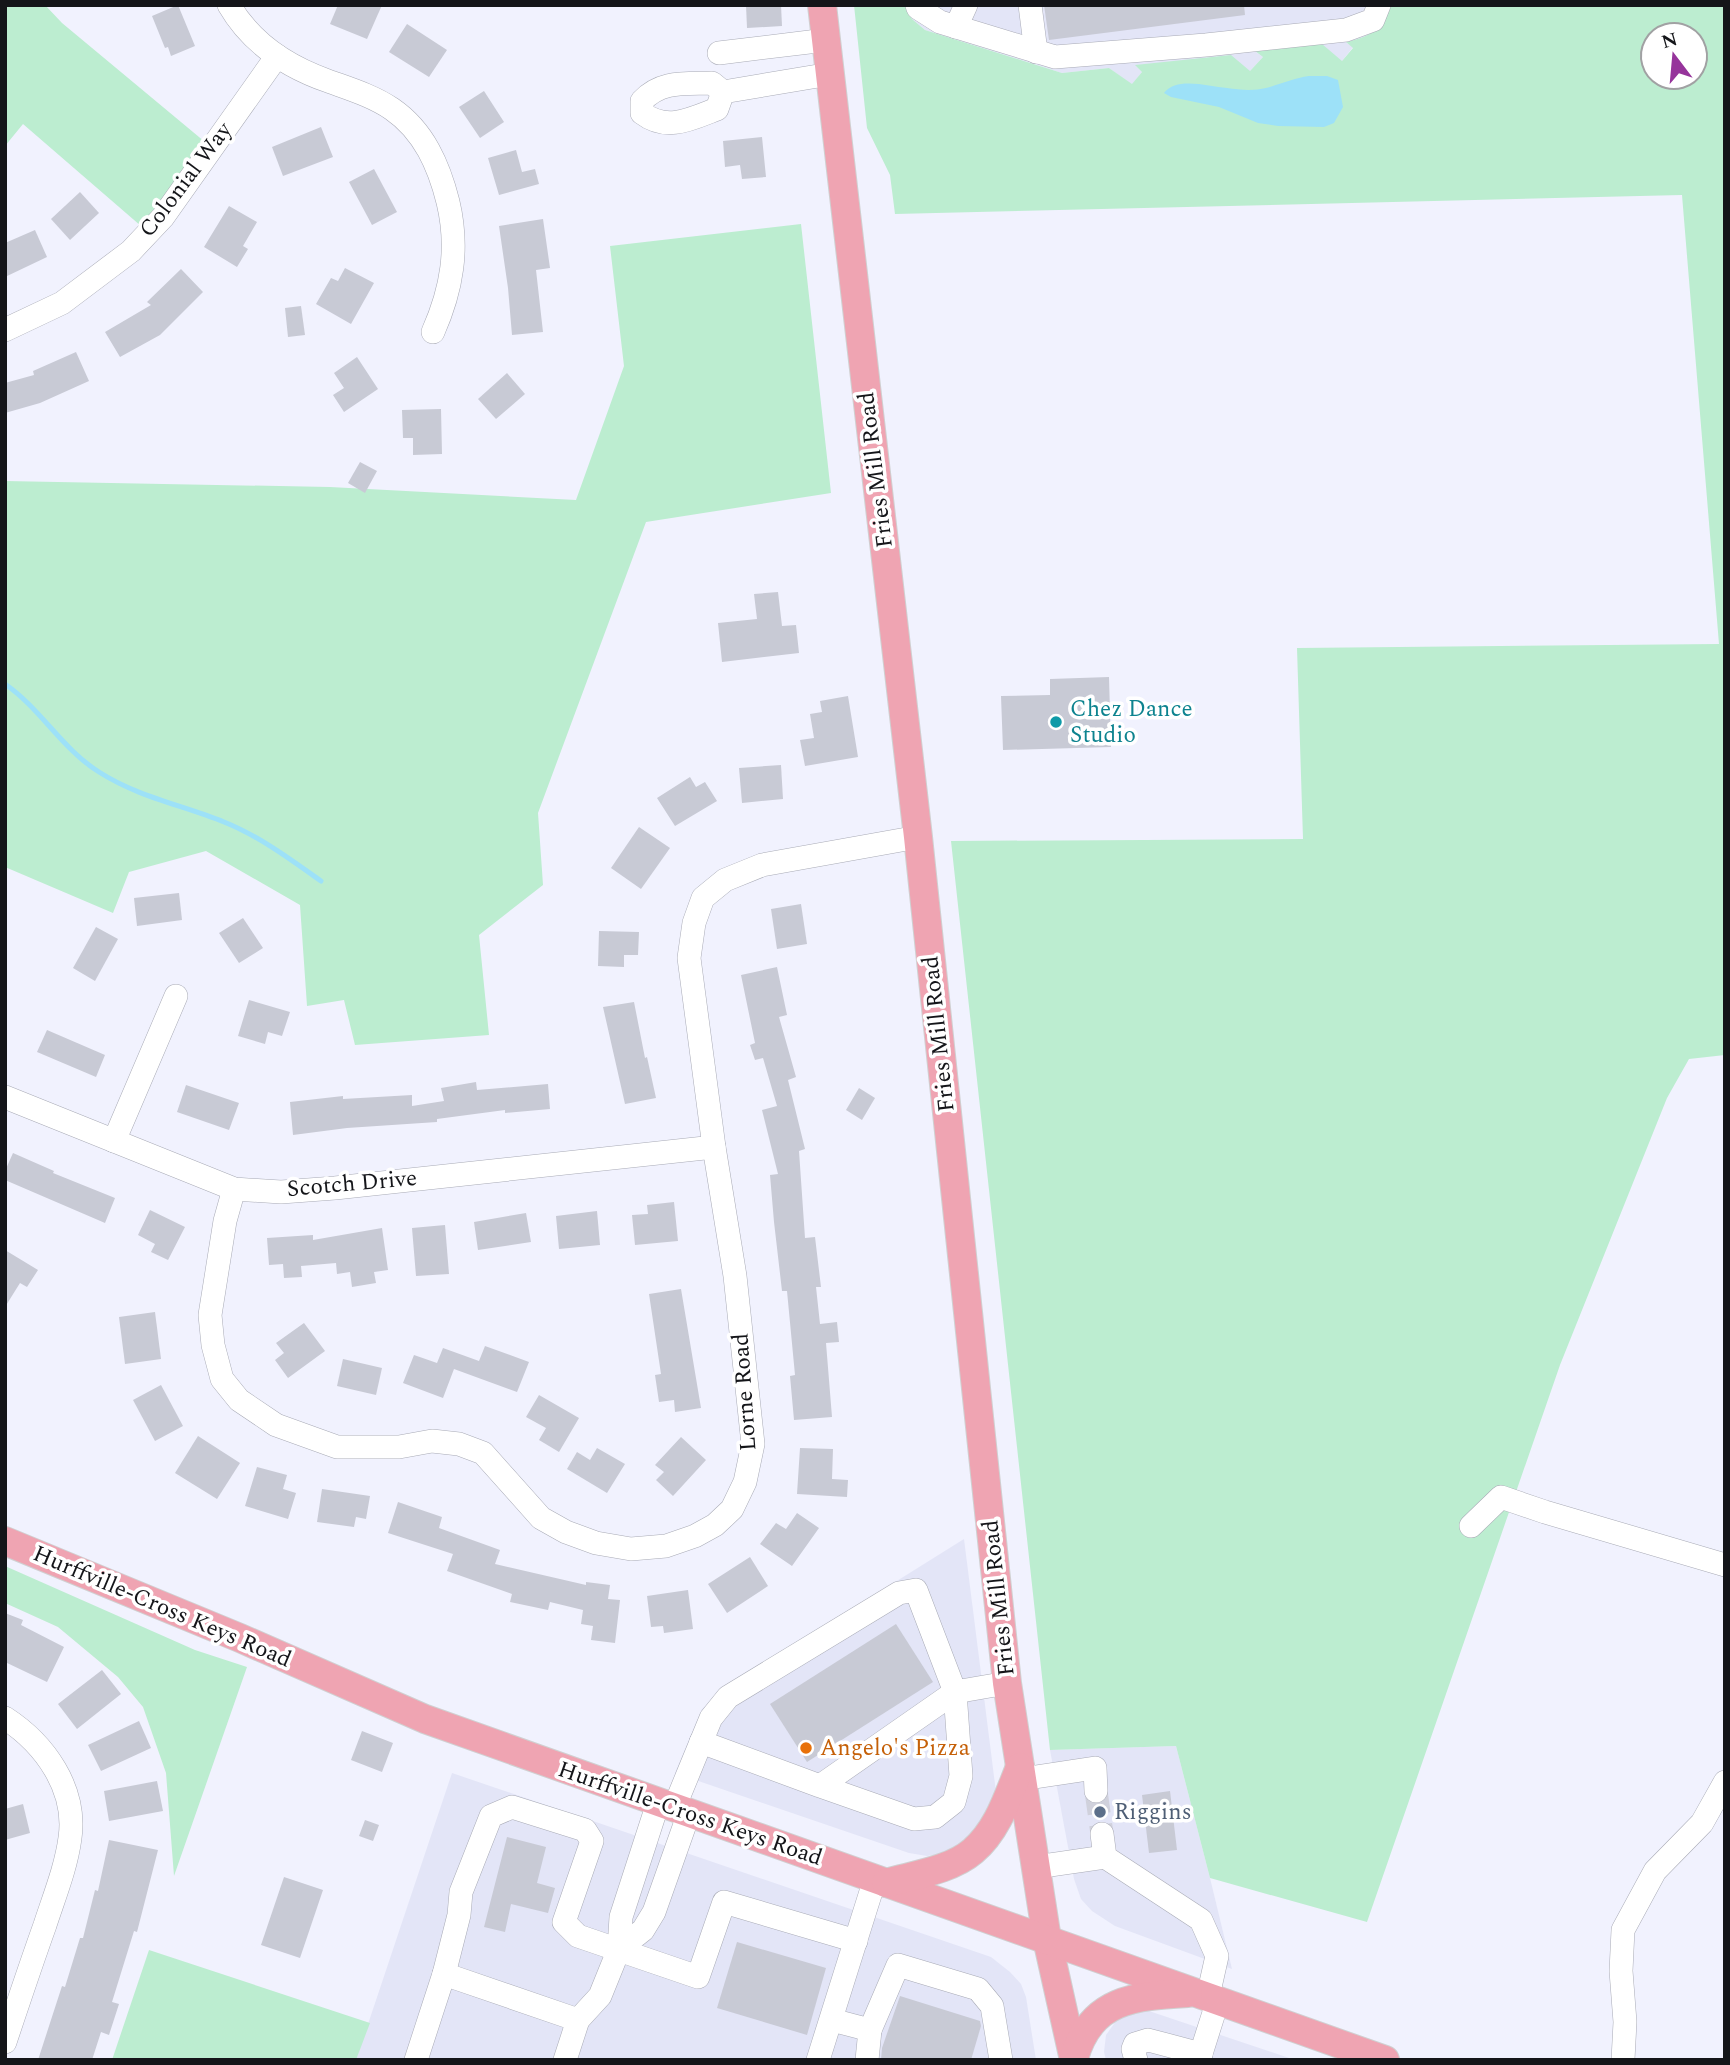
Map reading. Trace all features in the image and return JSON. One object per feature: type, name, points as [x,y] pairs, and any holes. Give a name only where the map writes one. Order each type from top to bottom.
[{"type":"main road","name":"Fries Mill Road","points":[[822,5],[918,837],[1007,1683],[1048,1939],[1074,2059]]},
{"type":"main road","name":"Hurffville-Cross Keys Road","points":[[5,1541],[252,1643],[425,1719],[1376,2058]]},
{"type":"main road","points":[[881,1881],[949,1864],[973,1851],[1000,1817],[1021,1773]]},
{"type":"main road","points":[[1074,2059],[1079,2040],[1088,2025],[1116,2004],[1133,1997],[1208,1997]]},
{"type":"street","points":[[229,5],[251,35],[278,56],[309,74],[351,89],[392,109],[426,144],[444,186],[454,234],[450,287],[433,332]]},
{"type":"street","points":[[917,5],[940,22],[1055,57],[1346,30],[1373,20],[1379,5]]},
{"type":"street","points":[[956,27],[966,5]]},
{"type":"street","points":[[1030,5],[1036,52]]},
{"type":"street","points":[[719,53],[826,40]]},
{"type":"street","name":"Colonial Way","points":[[5,330],[62,303],[131,251],[163,217],[278,56]]},
{"type":"street","points":[[723,92],[830,74]]},
{"type":"street","name":"Lorne Road","points":[[234,1189],[225,1221],[210,1315],[213,1345],[222,1379],[239,1400],[276,1426],[337,1447],[399,1447],[432,1441],[459,1444],[483,1453],[541,1518],[566,1532],[596,1543],[631,1549],[666,1546],[695,1536],[715,1525],[732,1509],[745,1482],[753,1444],[735,1276],[688,958],[694,923],[703,898],[725,880],[762,865],[918,837]]},
{"type":"street","points":[[114,1141],[176,996]]},
{"type":"street","name":"Scotch Drive","points":[[5,1097],[234,1189],[281,1192],[335,1188],[714,1147]]},
{"type":"street","points":[[1471,1525],[1501,1497],[1725,1565]]},
{"type":"street","points":[[565,2060],[578,2020],[600,1996],[619,1950],[621,1917],[674,1808],[701,1742],[711,1718],[728,1697],[899,1593],[916,1590],[955,1692],[961,1776],[954,1802],[935,1817],[914,1819],[701,1742]]},
{"type":"street","points":[[820,1786],[955,1692],[1007,1683]]},
{"type":"street","points":[[5,1718],[33,1740],[56,1769],[64,1790],[71,1828],[66,1863],[5,2042]]},
{"type":"street","points":[[1021,1773],[1095,1768],[1096,1791]]},
{"type":"street","points":[[1623,2060],[1623,1930],[1655,1871],[1702,1823],[1725,1782]]},
{"type":"street","points":[[416,2060],[444,1974],[459,1915],[461,1892],[491,1816],[512,1807],[585,1830],[592,1841],[564,1922],[578,1936],[698,1977],[724,1902],[856,1941]]},
{"type":"street","points":[[619,1950],[643,1930],[654,1912],[674,1808]]},
{"type":"street","points":[[1102,1834],[1105,1857]]},
{"type":"street","points":[[1036,1867],[1105,1857],[1201,1920],[1217,1956],[1200,2057],[1148,2040],[1135,2044],[1133,2049],[1136,2060]]},
{"type":"street","points":[[818,2060],[856,1941],[881,1881]]},
{"type":"street","points":[[867,2060],[870,2030],[898,1965],[978,1989],[992,2006],[1001,2060]]},
{"type":"street","points":[[444,1974],[578,2020]]},
{"type":"street","points":[[832,2020],[870,2030]]},
{"type":"shaded area","points":[[904,5],[1390,5],[1381,27],[1362,39],[1347,43],[1353,47],[1342,61],[1256,52],[1263,57],[1250,71],[1136,66],[1142,72],[1132,85],[1109,68],[1062,73],[925,30],[912,19]]},
{"type":"shaded area","points":[[964,1539],[996,1792],[992,1808],[968,1843],[946,1853],[927,1856],[909,1853],[675,1773],[702,1709],[732,1684]]},
{"type":"shaded area","points":[[1176,1746],[1232,1969],[1115,1926],[1092,1911],[1081,1899],[1074,1879],[1050,1750]]},
{"type":"shaded area","points":[[452,1773],[991,1957],[1021,1984],[1026,1997],[1036,2060],[356,2060]]},
{"type":"shaded area","points":[[1146,2010],[1295,2060],[1106,2060],[1106,2035],[1116,2021],[1129,2012]]},
{"type":"green space","points":[[5,5],[45,5],[62,23],[205,142],[141,226],[23,124],[5,146]]},
{"type":"green space","points":[[854,5],[904,5],[912,19],[925,30],[1062,73],[1109,68],[1132,84],[1142,72],[1135,65],[1231,55],[1250,71],[1263,57],[1255,51],[1322,44],[1342,61],[1353,48],[1346,42],[1374,31],[1390,5],[1725,5],[1725,1055],[1689,1059],[1667,1098],[1560,1365],[1367,1922],[1210,1878],[1176,1746],[1050,1750],[951,841],[1303,839],[1297,648],[1719,644],[1682,195],[895,214],[890,175],[867,128]]},
{"type":"green space","points":[[801,224],[831,493],[646,522],[538,813],[543,885],[479,935],[489,1035],[355,1045],[344,1000],[307,1006],[300,905],[206,851],[129,872],[113,913],[5,867],[5,481],[330,487],[576,500],[624,366],[610,246]]},
{"type":"green space","points":[[5,1566],[195,1650],[247,1667],[174,1876],[166,1773],[143,1707],[118,1677],[58,1627],[5,1603]]},
{"type":"green space","points":[[149,1950],[370,2023],[356,2060],[112,2060]]},
{"type":"water","points":[[1309,76],[1327,76],[1338,80],[1343,107],[1334,123],[1324,127],[1258,123],[1219,107],[1171,97],[1164,93],[1177,85],[1185,84],[1257,90]]},
{"type":"building","points":[[178,5],[195,46],[171,56],[152,16]]},
{"type":"building","points":[[338,5],[382,5],[367,39],[330,24]]},
{"type":"building","points":[[746,5],[781,5],[782,26],[747,28]]},
{"type":"building","points":[[1044,5],[1244,5],[1245,15],[1049,40]]},
{"type":"building","points":[[407,24],[447,50],[429,77],[389,52]]},
{"type":"building","points":[[484,91],[504,122],[480,138],[459,107]]},
{"type":"building","points":[[321,127],[333,157],[283,176],[272,147]]},
{"type":"building","points":[[762,137],[766,177],[742,179],[740,165],[725,167],[723,141]]},
{"type":"building","points":[[516,150],[522,172],[535,169],[539,184],[499,195],[488,158]]},
{"type":"building","points":[[374,169],[397,212],[372,225],[349,182]]},
{"type":"building","points":[[80,192],[99,213],[70,240],[51,219]]},
{"type":"building","points":[[229,206],[257,222],[243,246],[248,249],[237,267],[204,247]]},
{"type":"building","points":[[543,219],[550,268],[536,270],[543,332],[512,335],[499,226]]},
{"type":"building","points":[[35,230],[47,257],[5,277],[5,243]]},
{"type":"building","points":[[345,268],[374,283],[351,324],[316,304],[331,278],[338,281]]},
{"type":"building","points":[[181,269],[203,292],[160,335],[120,357],[105,332],[151,305],[147,302]]},
{"type":"building","points":[[301,306],[305,335],[288,337],[285,308]]},
{"type":"building","points":[[76,352],[89,381],[40,403],[5,413],[5,383],[34,375],[33,371]]},
{"type":"building","points":[[357,357],[378,389],[344,412],[333,395],[344,388],[334,373]]},
{"type":"building","points":[[507,373],[525,394],[496,419],[478,399]]},
{"type":"building","points":[[441,409],[442,454],[413,455],[413,438],[403,438],[402,410]]},
{"type":"building","points":[[360,462],[377,471],[365,493],[348,483]]},
{"type":"building","points":[[778,592],[782,626],[796,625],[799,653],[722,662],[718,623],[757,619],[754,594]]},
{"type":"building","name":"Chez Dance Studio","points":[[1109,677],[1111,747],[1003,750],[1001,696],[1050,695],[1050,679]]},
{"type":"building","points":[[848,696],[858,757],[805,766],[800,740],[814,738],[810,714],[822,712],[820,701]]},
{"type":"building","points":[[781,765],[783,799],[742,803],[739,768]]},
{"type":"building","points":[[690,777],[696,787],[705,782],[717,801],[675,826],[657,798]]},
{"type":"building","points":[[639,827],[670,848],[641,889],[611,868]]},
{"type":"building","points":[[179,893],[182,920],[137,926],[134,898]]},
{"type":"building","points":[[801,904],[807,944],[777,949],[771,909]]},
{"type":"building","points":[[243,918],[263,948],[239,963],[219,933]]},
{"type":"building","points":[[96,927],[118,939],[95,981],[73,968]]},
{"type":"building","points":[[599,931],[639,932],[638,955],[624,955],[624,967],[598,966]]},
{"type":"building","points":[[777,967],[787,1015],[779,1017],[796,1077],[788,1080],[805,1149],[799,1151],[805,1238],[815,1237],[821,1287],[816,1287],[820,1324],[837,1322],[839,1342],[826,1343],[832,1417],[794,1420],[790,1376],[795,1375],[787,1291],[782,1291],[770,1175],[778,1174],[762,1110],[777,1106],[763,1058],[755,1060],[750,1045],[755,1043],[741,975]]},
{"type":"building","points":[[249,1000],[290,1012],[282,1036],[268,1032],[265,1044],[238,1036]]},
{"type":"building","points":[[634,1002],[656,1098],[625,1104],[603,1007]]},
{"type":"building","points":[[47,1030],[105,1055],[96,1077],[37,1052]]},
{"type":"building","points":[[476,1082],[477,1090],[548,1084],[550,1109],[505,1113],[505,1110],[437,1119],[437,1122],[347,1128],[293,1135],[290,1102],[343,1096],[343,1099],[412,1095],[412,1106],[444,1101],[441,1088]]},
{"type":"building","points":[[186,1085],[239,1103],[229,1130],[177,1112]]},
{"type":"building","points":[[859,1088],[875,1098],[862,1120],[846,1110]]},
{"type":"building","points":[[13,1153],[54,1171],[53,1173],[115,1198],[105,1223],[5,1180],[5,1171]]},
{"type":"building","points":[[674,1202],[678,1241],[635,1245],[632,1215],[648,1214],[647,1205]]},
{"type":"building","points":[[150,1210],[185,1227],[168,1260],[151,1252],[155,1244],[138,1235]]},
{"type":"building","points":[[597,1211],[600,1245],[559,1249],[556,1216]]},
{"type":"building","points":[[526,1213],[531,1242],[478,1250],[474,1222]]},
{"type":"building","points":[[445,1225],[449,1274],[416,1276],[412,1228]]},
{"type":"building","points":[[382,1228],[388,1270],[374,1272],[376,1283],[352,1287],[350,1272],[337,1274],[336,1263],[301,1266],[302,1277],[284,1278],[283,1264],[269,1265],[267,1238],[313,1235],[313,1240]]},
{"type":"building","points":[[5,1250],[38,1270],[27,1287],[20,1283],[5,1307]]},
{"type":"building","points":[[681,1289],[701,1408],[675,1412],[674,1400],[659,1402],[655,1375],[661,1374],[649,1294]]},
{"type":"building","points":[[155,1312],[161,1359],[125,1364],[119,1317]]},
{"type":"building","points":[[304,1323],[325,1351],[288,1378],[275,1360],[284,1353],[276,1343]]},
{"type":"building","points":[[485,1346],[529,1362],[517,1392],[454,1369],[443,1398],[403,1383],[414,1355],[437,1363],[443,1348],[479,1361]]},
{"type":"building","points":[[343,1359],[382,1368],[376,1395],[337,1386]]},
{"type":"building","points":[[161,1385],[183,1426],[155,1441],[133,1400]]},
{"type":"building","points":[[539,1395],[579,1418],[559,1452],[539,1440],[546,1428],[526,1417]]},
{"type":"building","points":[[198,1436],[240,1463],[217,1499],[175,1473]]},
{"type":"building","points":[[681,1437],[706,1460],[673,1496],[656,1480],[664,1472],[655,1465]]},
{"type":"building","points":[[597,1448],[625,1464],[607,1493],[567,1469],[577,1452],[590,1460]]},
{"type":"building","points":[[800,1448],[833,1449],[832,1479],[848,1480],[847,1497],[797,1494]]},
{"type":"building","points":[[257,1467],[287,1475],[283,1489],[296,1493],[288,1519],[245,1506]]},
{"type":"building","points":[[322,1489],[370,1496],[366,1519],[356,1517],[354,1527],[317,1522]]},
{"type":"building","points":[[398,1502],[442,1517],[439,1528],[500,1550],[495,1564],[586,1585],[586,1582],[610,1585],[608,1599],[620,1600],[615,1643],[591,1640],[593,1626],[581,1624],[583,1610],[550,1602],[548,1610],[510,1602],[512,1594],[447,1571],[453,1554],[388,1533]]},
{"type":"building","points":[[797,1513],[819,1528],[792,1566],[760,1544],[776,1523],[786,1529]]},
{"type":"building","points":[[750,1557],[768,1586],[727,1613],[708,1584]]},
{"type":"building","points":[[688,1590],[693,1629],[664,1633],[663,1626],[651,1627],[647,1596]]},
{"type":"building","points":[[5,1613],[23,1620],[21,1625],[64,1647],[47,1682],[5,1662]]},
{"type":"building","points":[[896,1624],[933,1682],[807,1762],[770,1704]]},
{"type":"building","points":[[102,1670],[121,1694],[77,1729],[58,1704]]},
{"type":"building","points":[[139,1721],[151,1748],[101,1771],[88,1745]]},
{"type":"building","points":[[362,1731],[393,1743],[382,1772],[351,1760]]},
{"type":"building","points":[[157,1781],[163,1811],[109,1821],[104,1791]]},
{"type":"building","points":[[1170,1791],[1177,1850],[1149,1853],[1142,1795]]},
{"type":"building","points":[[23,1804],[30,1833],[5,1840],[5,1809]]},
{"type":"building","points":[[365,1820],[379,1825],[373,1841],[359,1836]]},
{"type":"building","points":[[507,1837],[546,1847],[537,1883],[555,1888],[548,1913],[511,1904],[505,1932],[484,1927]]},
{"type":"building","points":[[109,1840],[158,1850],[137,1932],[134,1931],[112,2002],[119,2004],[109,2035],[101,2032],[92,2060],[38,2060],[62,1986],[65,1987],[80,1938],[83,1938],[95,1890],[98,1891]]},
{"type":"building","points":[[284,1877],[323,1890],[300,1958],[261,1945]]},
{"type":"building","points":[[737,1942],[826,1968],[807,2035],[717,2008]]},
{"type":"building","points":[[900,1996],[980,2021],[971,2060],[881,2060],[882,2048]]},
{"type":"waterway","points":[[5,684],[30,705],[74,752],[99,772],[145,794],[250,834],[321,881]]},
{"type":"tunnel","points":[[1096,1791],[1102,1834]]},
{"type":"place","name":"Chez Dance Studio","points":[[1056,722]]},
{"type":"place","name":"Angelo's Pizza","points":[[806,1748]]},
{"type":"place","name":"Riggins","points":[[1100,1812]]}]
